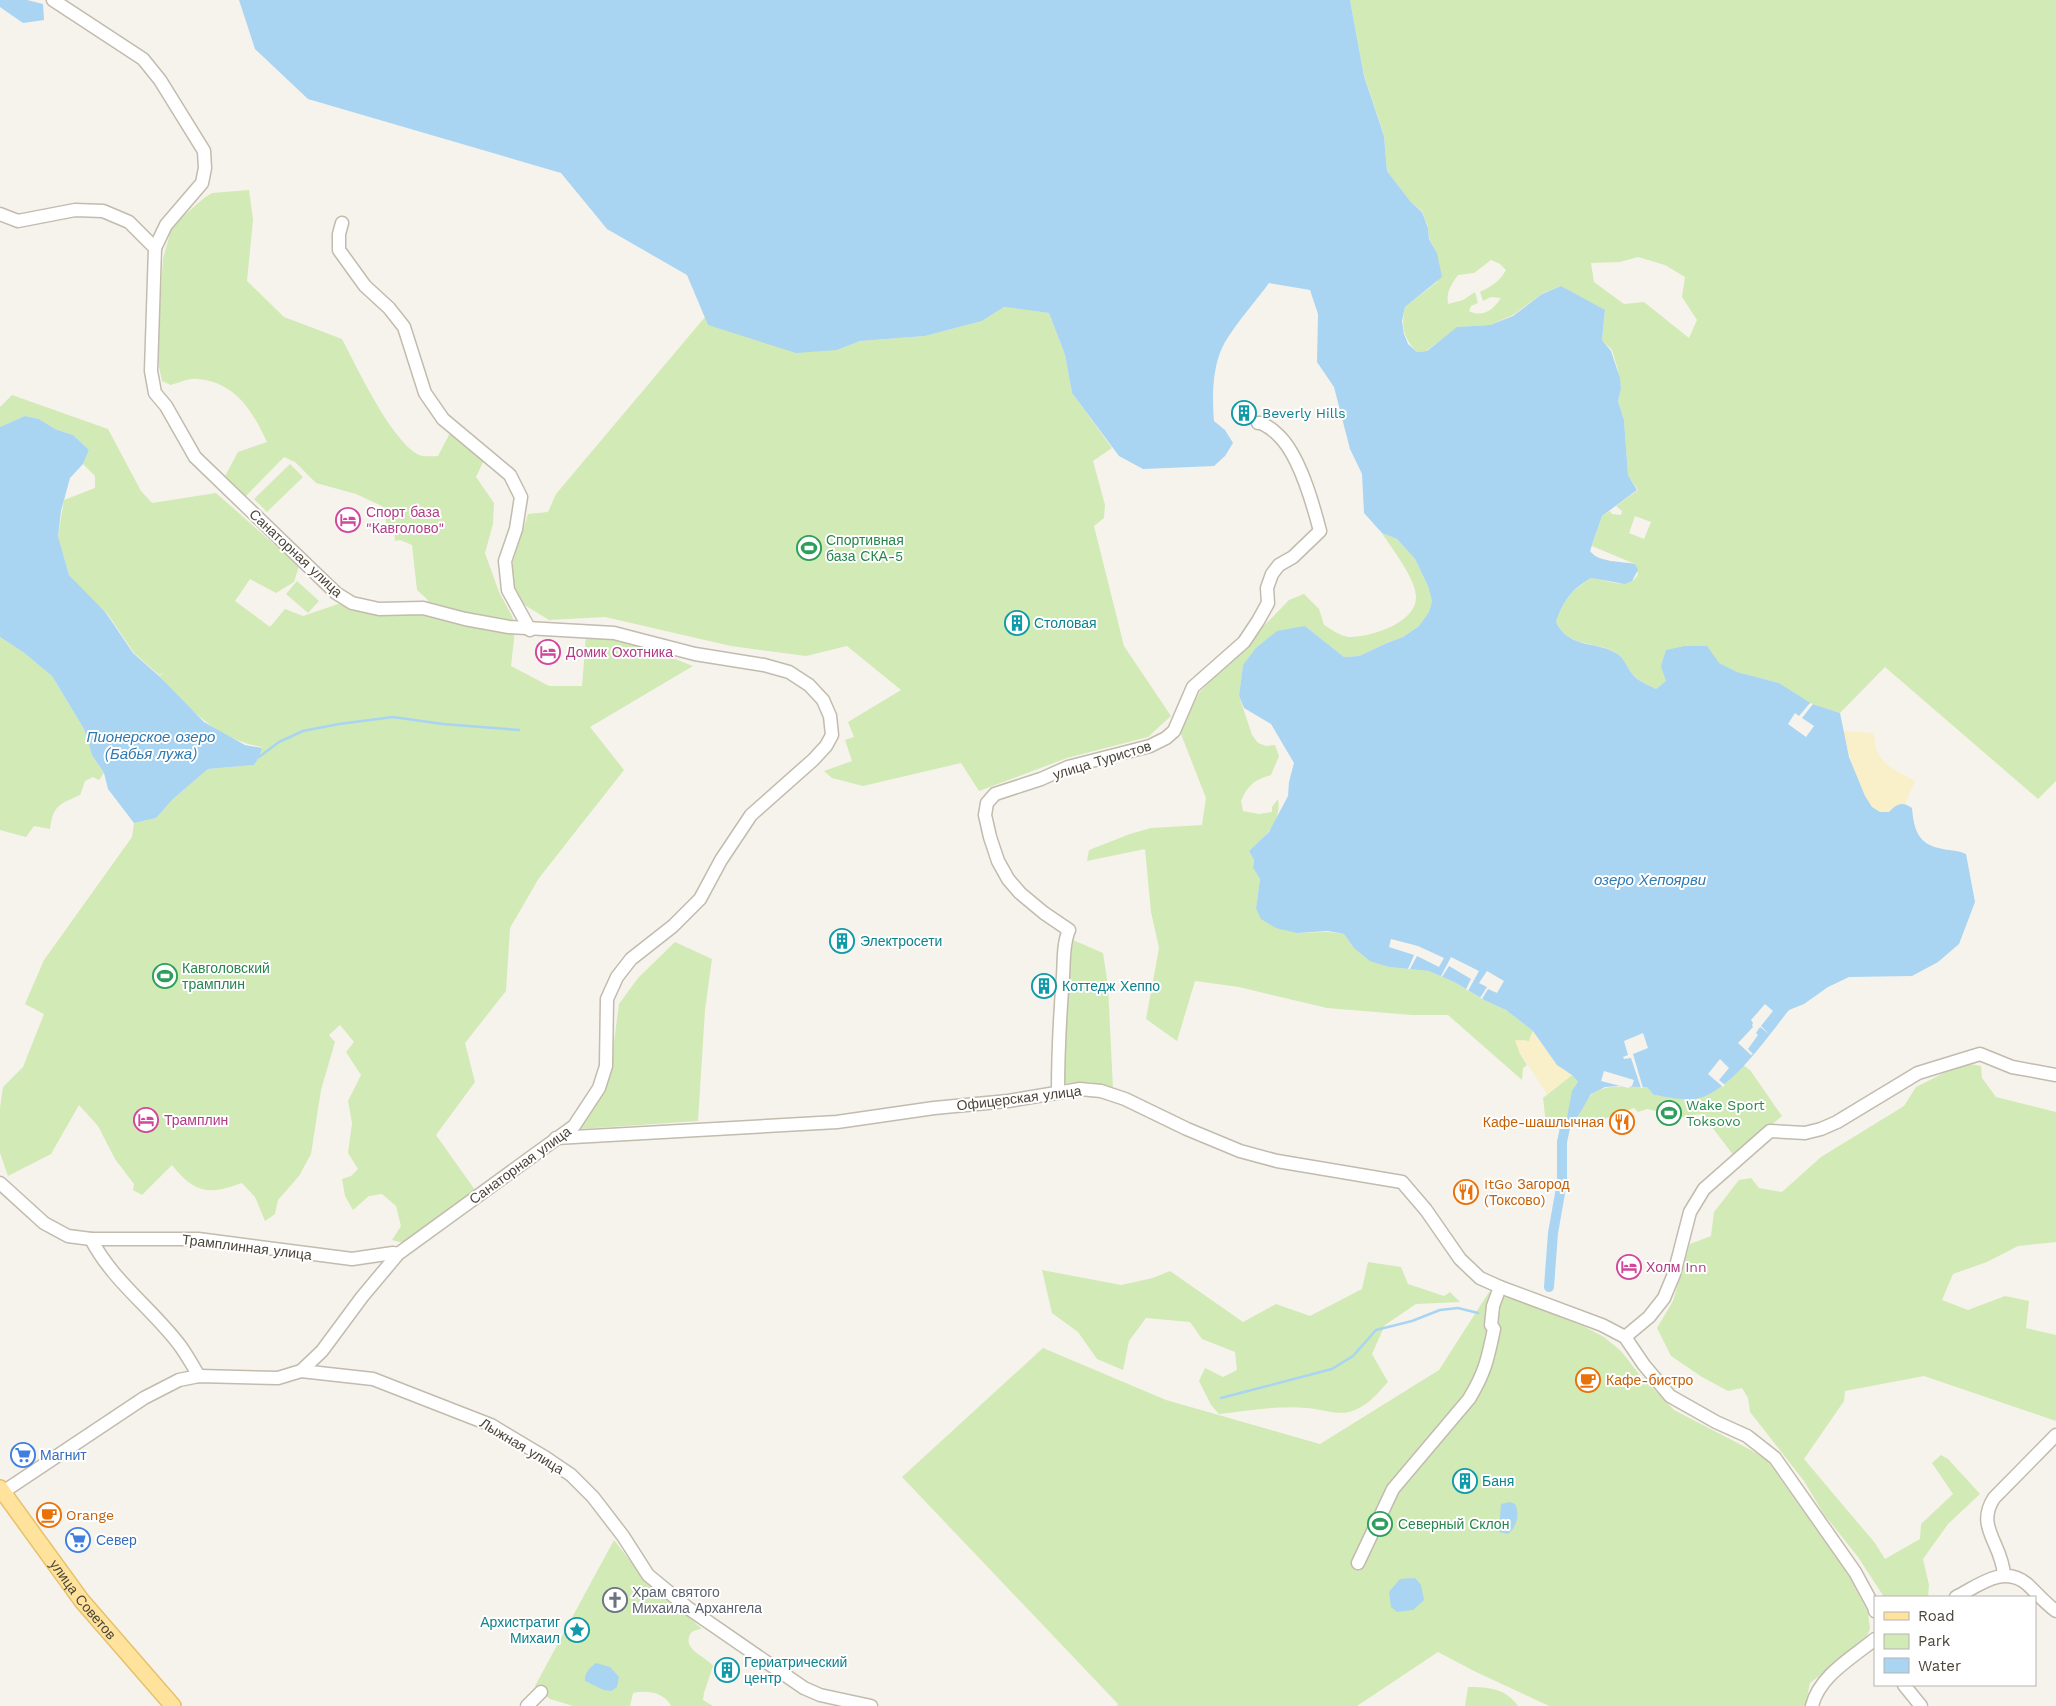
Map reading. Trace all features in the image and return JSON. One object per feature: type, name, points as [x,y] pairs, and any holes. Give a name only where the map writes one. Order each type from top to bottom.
[{"type":"main road","name":"улица Советов","points":[[1,1490],[82,1601],[173,1706]]},
{"type":"street","points":[[0,214],[18,221],[75,210],[103,212],[130,222],[154,248],[166,225],[202,183],[205,168],[204,151],[160,80],[142,59],[53,0]]},
{"type":"street","points":[[342,223],[339,234],[339,250],[365,286],[388,308],[404,327],[425,392],[443,419],[510,475],[521,497],[516,529],[505,561],[508,590],[530,630]]},
{"type":"street","name":"Санаторная улица","points":[[1,1490],[144,1398],[179,1380],[199,1376],[278,1378],[301,1371],[322,1351],[362,1297],[398,1254],[574,1126],[599,1088],[606,1066],[607,999],[617,977],[631,959],[673,926],[700,899],[721,860],[751,815],[813,760],[826,746],[832,735],[830,716],[823,700],[809,685],[789,672],[764,665],[695,654],[614,633],[530,630],[465,619],[423,608],[378,609],[352,602],[336,592],[195,457],[166,406],[155,393],[151,371],[154,248]]},
{"type":"street","name":"улица Туристов","points":[[1058,1092],[1058,1054],[1063,976],[1066,935],[1069,930],[1038,908],[1008,879],[998,862],[985,815],[987,803],[995,794],[1041,779],[1068,767],[1150,746],[1166,738],[1174,731],[1193,687],[1244,642],[1268,603],[1267,588],[1272,574],[1279,565],[1293,557],[1320,531],[1311,497],[1296,461],[1279,435],[1258,423]]},
{"type":"street","points":[[1874,1609],[1855,1572],[1775,1458],[1747,1436],[1716,1422],[1670,1396],[1644,1365],[1625,1337],[1649,1317],[1664,1298],[1674,1274],[1690,1212],[1704,1189],[1770,1131],[1805,1133],[1820,1129],[1837,1122],[1918,1074],[1980,1054],[2012,1067],[2056,1075]]},
{"type":"street","name":"Офицерская улица","points":[[556,1138],[665,1130],[837,1122],[934,1108],[1008,1101],[1080,1089],[1101,1091],[1125,1099],[1186,1129],[1240,1151],[1277,1161],[1402,1182],[1426,1210],[1460,1259],[1480,1278],[1602,1326],[1625,1337]]},
{"type":"street","name":"Трамплинная улица","points":[[0,1183],[44,1222],[68,1236],[91,1239],[198,1239],[352,1259],[393,1253],[398,1254]]},
{"type":"street","points":[[91,1239],[99,1254],[119,1279],[178,1343],[199,1376]]},
{"type":"street","points":[[1358,1564],[1393,1489],[1469,1399],[1479,1382],[1487,1365],[1494,1329],[1491,1325],[1493,1306],[1504,1289]]},
{"type":"street","name":"Лыжная улица","points":[[301,1371],[373,1379],[491,1425],[546,1458],[570,1475],[593,1497],[623,1536],[648,1575],[688,1608],[804,1688],[820,1694],[871,1706]]},
{"type":"street","points":[[2004,1575],[2000,1552],[1988,1528],[1986,1517],[1988,1507],[1994,1498],[2056,1435]]},
{"type":"street","points":[[1958,1596],[1991,1579],[2004,1575],[2015,1576],[2025,1582],[2056,1611]]},
{"type":"street","points":[[1812,1706],[1823,1682],[1874,1640]]},
{"type":"street","points":[[1905,1686],[1921,1706]]},
{"type":"street","points":[[527,1706],[541,1692]]},
{"type":"green space","points":[[1350,0],[2056,0],[2056,781],[2038,799],[1885,667],[1840,713],[1811,704],[1779,683],[1737,672],[1718,663],[1666,681],[1656,689],[1633,675],[1623,659],[1611,650],[1576,641],[1562,631],[1556,622],[1562,608],[1573,592],[1584,582],[1591,578],[1624,583],[1634,579],[1638,574],[1635,564],[1592,546],[1602,516],[1610,511],[1612,514],[1621,515],[1622,511],[1616,506],[1638,490],[1628,475],[1624,420],[1618,401],[1621,389],[1618,370],[1612,350],[1602,340],[1605,311],[1561,286],[1543,293],[1513,315],[1490,325],[1458,327],[1426,351],[1417,352],[1412,347],[1404,331],[1405,307],[1437,282],[1437,253],[1429,238],[1428,227],[1422,211],[1410,201],[1387,171],[1384,135],[1364,75]],"holes":[[[1638,257],[1665,265],[1685,277],[1682,297],[1697,320],[1689,338],[1644,302],[1624,304],[1594,282],[1591,263],[1620,262]],[[1491,260],[1500,264],[1506,270],[1501,278],[1480,292],[1483,301],[1491,297],[1501,298],[1495,306],[1487,312],[1479,314],[1469,311],[1471,306],[1478,303],[1475,292],[1463,300],[1448,304],[1448,292],[1458,275],[1474,273]],[[1635,516],[1651,522],[1644,539],[1629,533]]]},
{"type":"green space","points":[[249,190],[253,220],[247,281],[284,317],[342,339],[386,419],[408,447],[419,455],[438,456],[452,429],[486,456],[476,477],[494,503],[493,524],[485,553],[499,592],[513,618],[512,625],[430,606],[427,599],[417,590],[412,545],[400,540],[395,541],[394,529],[387,526],[382,506],[356,494],[316,483],[295,462],[284,457],[245,497],[224,478],[238,452],[267,442],[248,409],[232,392],[210,381],[194,379],[171,385],[162,381],[157,357],[163,259],[172,226],[212,193]]},
{"type":"green space","name":"Спортивная база СКА-5","points":[[1004,307],[1049,313],[1065,355],[1072,393],[1112,448],[1093,461],[1105,505],[1104,518],[1094,526],[1124,646],[1171,716],[1148,737],[1067,758],[979,791],[961,763],[863,786],[832,778],[824,771],[852,761],[845,740],[854,737],[848,722],[901,690],[847,646],[806,656],[731,646],[605,617],[549,620],[518,601],[510,571],[528,514],[548,512],[556,494],[705,317],[708,325],[837,350],[860,341],[925,336],[982,321]]},
{"type":"green space","points":[[12,395],[108,429],[141,491],[152,503],[216,493],[299,566],[294,582],[276,593],[250,579],[235,601],[270,627],[285,609],[303,616],[338,604],[388,613],[411,608],[515,630],[511,666],[549,686],[582,686],[586,636],[613,635],[693,666],[590,727],[624,770],[539,878],[510,928],[506,991],[465,1043],[475,1082],[436,1135],[475,1190],[404,1243],[392,1240],[401,1226],[396,1206],[382,1194],[369,1196],[353,1210],[345,1196],[342,1179],[351,1176],[358,1169],[348,1153],[352,1123],[348,1101],[361,1075],[346,1052],[354,1042],[340,1025],[329,1035],[335,1042],[321,1090],[311,1154],[299,1176],[278,1200],[275,1214],[265,1221],[255,1197],[242,1183],[220,1189],[203,1189],[188,1182],[172,1165],[142,1195],[133,1190],[134,1184],[115,1159],[98,1126],[79,1105],[51,1154],[8,1176],[0,1153],[0,1108],[3,1087],[23,1067],[44,1014],[25,1004],[44,960],[132,837],[134,823],[156,818],[173,799],[208,769],[254,765],[262,747],[231,737],[218,730],[193,711],[159,676],[165,672],[159,675],[134,653],[107,613],[93,602],[69,575],[58,536],[64,500],[95,488],[95,476],[83,464],[89,450],[73,435],[55,429],[39,419],[25,416],[0,427],[0,407]]},
{"type":"green space","points":[[290,464],[303,477],[267,512],[254,499]]},
{"type":"green space","points":[[1382,533],[1397,539],[1415,559],[1428,586],[1432,601],[1429,612],[1419,626],[1403,637],[1359,656],[1344,657],[1305,626],[1243,665],[1239,696],[1252,735],[1258,743],[1266,746],[1275,745],[1279,756],[1271,775],[1252,784],[1241,801],[1243,811],[1259,814],[1272,812],[1272,807],[1278,799],[1279,808],[1275,822],[1249,851],[1254,860],[1253,868],[1260,879],[1256,908],[1297,933],[1328,932],[1344,934],[1354,948],[1389,967],[1429,971],[1506,1010],[1533,1031],[1529,1041],[1521,1040],[1519,1052],[1527,1065],[1523,1068],[1522,1080],[1448,1015],[1412,1015],[1327,1008],[1239,987],[1195,981],[1177,1041],[1146,1019],[1159,948],[1151,912],[1145,849],[1087,861],[1089,850],[1130,834],[1151,828],[1202,825],[1206,798],[1179,729],[1200,692],[1289,600],[1304,594],[1319,609],[1324,625],[1348,637],[1379,632],[1409,614],[1414,606],[1415,590],[1408,573]]},
{"type":"green space","points":[[297,581],[319,601],[308,613],[286,594]]},
{"type":"green space","points":[[0,637],[23,652],[52,676],[84,729],[92,755],[104,773],[99,780],[93,777],[85,781],[80,795],[59,806],[53,815],[50,829],[34,826],[26,837],[0,830]]},
{"type":"green space","points":[[1073,940],[1103,953],[1108,986],[1113,1089],[1090,1082],[1065,1083],[1065,1018]]},
{"type":"green space","points":[[675,942],[712,959],[705,1010],[698,1121],[580,1129],[609,1079],[619,1004],[638,978]]},
{"type":"green space","points":[[1964,1063],[1981,1066],[1982,1078],[1996,1097],[2056,1112],[2056,1242],[2018,1246],[1987,1262],[1953,1274],[1942,1300],[1968,1310],[2005,1296],[2029,1301],[2026,1328],[2056,1335],[2056,1421],[1924,1376],[1845,1391],[1844,1401],[1804,1459],[1875,1543],[1885,1559],[1920,1539],[1921,1524],[1953,1494],[1932,1463],[1941,1455],[1948,1459],[1980,1494],[1948,1524],[1923,1559],[1929,1585],[1928,1596],[1883,1596],[1858,1557],[1823,1513],[1804,1481],[1750,1412],[1748,1398],[1742,1388],[1728,1391],[1702,1377],[1671,1356],[1657,1328],[1673,1301],[1690,1244],[1711,1236],[1714,1212],[1739,1180],[1751,1178],[1759,1188],[1782,1192],[1821,1157],[1904,1106],[1916,1087]]},
{"type":"green space","points":[[1743,1065],[1750,1070],[1782,1116],[1734,1156],[1702,1114],[1683,1117],[1647,1109],[1638,1112],[1634,1108],[1581,1125],[1546,1124],[1543,1098],[1572,1075],[1578,1082],[1577,1118],[1590,1096],[1603,1089],[1613,1087],[1648,1087],[1654,1095],[1694,1098],[1704,1096],[1722,1086]]},
{"type":"green space","points":[[1368,1262],[1401,1267],[1408,1284],[1444,1296],[1450,1292],[1460,1302],[1416,1304],[1385,1325],[1372,1354],[1388,1382],[1366,1404],[1344,1413],[1285,1407],[1219,1414],[1211,1405],[1199,1381],[1205,1368],[1223,1377],[1237,1370],[1235,1352],[1202,1339],[1190,1322],[1146,1318],[1129,1341],[1123,1370],[1097,1359],[1078,1332],[1052,1313],[1042,1270],[1121,1285],[1153,1278],[1170,1271],[1243,1322],[1276,1304],[1310,1316],[1362,1289]]},
{"type":"green space","name":"Северный Склон","points":[[1489,1292],[1519,1301],[1585,1327],[1604,1337],[1621,1351],[1639,1374],[1674,1410],[1767,1460],[1846,1571],[1868,1612],[1870,1629],[1864,1642],[1810,1683],[1805,1706],[1549,1706],[1438,1652],[1357,1706],[1117,1706],[1118,1704],[902,1477],[1043,1348],[1166,1400],[1320,1444],[1439,1370]]},
{"type":"green space","points":[[614,1540],[634,1566],[702,1629],[691,1633],[689,1642],[693,1650],[713,1666],[703,1700],[713,1706],[671,1706],[660,1695],[644,1692],[633,1693],[630,1706],[573,1706],[550,1699],[535,1686]]},
{"type":"green space","points":[[1468,1687],[1482,1687],[1502,1692],[1508,1695],[1518,1706],[1465,1706]]},
{"type":"sand","points":[[1843,731],[1874,733],[1877,751],[1881,758],[1892,768],[1915,781],[1905,804],[1895,806],[1889,813],[1874,809],[1864,795]]},
{"type":"sand","points":[[1533,1031],[1557,1065],[1572,1075],[1547,1094],[1519,1051],[1515,1040],[1529,1041]]},
{"type":"water","points":[[0,0],[27,0],[43,4],[44,20],[23,23],[0,7]]},
{"type":"water","name":"озеро Хепоярви","points":[[239,0],[1350,0],[1364,76],[1384,136],[1387,171],[1410,201],[1422,212],[1428,228],[1429,239],[1437,253],[1442,277],[1405,307],[1402,321],[1408,344],[1417,352],[1427,351],[1457,327],[1490,325],[1513,316],[1542,294],[1561,286],[1605,310],[1602,340],[1611,351],[1620,378],[1621,389],[1618,401],[1624,420],[1628,475],[1637,490],[1602,516],[1590,551],[1605,560],[1635,564],[1638,570],[1632,581],[1625,584],[1591,578],[1569,596],[1556,622],[1568,637],[1576,641],[1611,650],[1619,655],[1635,677],[1656,689],[1666,681],[1661,666],[1666,650],[1685,646],[1707,646],[1719,663],[1737,672],[1779,683],[1812,704],[1840,713],[1849,757],[1865,796],[1872,807],[1880,812],[1889,812],[1900,804],[1912,808],[1916,830],[1923,840],[1935,847],[1966,854],[1975,902],[1959,944],[1938,962],[1912,976],[1849,977],[1828,987],[1804,1004],[1789,1010],[1739,1071],[1715,1091],[1703,1097],[1685,1099],[1654,1095],[1647,1087],[1605,1087],[1591,1094],[1577,1118],[1566,1123],[1572,1091],[1578,1082],[1572,1075],[1557,1065],[1533,1031],[1506,1010],[1429,971],[1389,967],[1370,961],[1354,948],[1344,934],[1328,931],[1297,933],[1276,928],[1261,919],[1256,908],[1260,879],[1253,868],[1254,860],[1249,851],[1269,832],[1288,796],[1289,782],[1294,763],[1271,724],[1244,708],[1239,696],[1243,665],[1256,648],[1277,631],[1305,626],[1344,657],[1359,656],[1403,637],[1419,626],[1429,612],[1432,601],[1428,586],[1415,559],[1397,539],[1382,533],[1364,513],[1362,474],[1350,449],[1334,387],[1317,362],[1318,314],[1310,290],[1269,283],[1225,342],[1215,371],[1213,401],[1214,421],[1225,430],[1233,443],[1225,456],[1214,466],[1143,469],[1119,456],[1072,393],[1065,355],[1049,313],[1004,307],[982,321],[925,336],[860,341],[837,350],[796,353],[708,325],[687,275],[607,229],[561,173],[308,99],[255,49]]},
{"type":"water","name":"Пионерское озеро (Бабья лужа)","points":[[25,416],[39,419],[55,429],[73,435],[89,450],[83,464],[70,478],[61,511],[58,536],[69,575],[106,613],[133,653],[159,676],[204,722],[245,745],[262,748],[254,765],[208,769],[173,799],[156,818],[134,823],[108,789],[104,773],[92,755],[84,729],[52,676],[23,652],[0,637],[0,427]]},
{"type":"water","points":[[1510,1502],[1515,1504],[1517,1508],[1517,1516],[1514,1528],[1508,1534],[1499,1532],[1501,1504]]},
{"type":"water","points":[[1415,1578],[1421,1585],[1424,1600],[1413,1610],[1397,1612],[1391,1607],[1389,1592],[1400,1579]]},
{"type":"water","points":[[596,1663],[610,1667],[619,1677],[617,1687],[611,1691],[604,1690],[585,1681],[588,1671]]},
{"type":"pier","points":[[1810,703],[1813,704],[1802,718],[1814,726],[1806,737],[1788,724],[1795,713],[1799,716]]},
{"type":"pier","points":[[1391,939],[1418,946],[1444,958],[1439,967],[1417,956],[1410,969],[1408,969],[1414,955],[1389,947]]},
{"type":"pier","points":[[1451,957],[1479,971],[1468,991],[1466,989],[1471,979],[1449,966],[1441,976]]},
{"type":"pier","points":[[1487,971],[1504,981],[1497,993],[1488,989],[1482,999],[1480,998],[1487,987],[1479,983]]},
{"type":"pier","points":[[1765,1004],[1773,1011],[1761,1026],[1769,1034],[1760,1027],[1756,1033],[1758,1035],[1748,1049],[1753,1054],[1751,1055],[1738,1043],[1753,1027],[1751,1020]]},
{"type":"pier","points":[[1643,1033],[1648,1048],[1633,1054],[1643,1088],[1641,1088],[1631,1058],[1624,1059],[1623,1057],[1628,1055],[1624,1041]]},
{"type":"pier","points":[[1720,1059],[1729,1068],[1719,1080],[1725,1085],[1723,1087],[1708,1074]]},
{"type":"pier","points":[[1604,1071],[1634,1080],[1632,1086],[1628,1088],[1601,1081]]},
{"type":"waterway","points":[[259,757],[279,742],[303,731],[393,717],[443,724],[519,730]]},
{"type":"waterway","points":[[1549,1287],[1553,1233],[1562,1182],[1562,1142],[1566,1123]]},
{"type":"waterway","points":[[1221,1398],[1332,1369],[1353,1356],[1376,1330],[1412,1321],[1440,1310],[1458,1308],[1478,1313]]},
{"type":"place","name":"Beverly Hills","points":[[1244,413]]},
{"type":"place","name":"Спорт база \"Кавголово\"","points":[[348,520]]},
{"type":"place","name":"Спортивная база СКА-5","points":[[809,548]]},
{"type":"place","name":"Столовая","points":[[1017,623]]},
{"type":"place","name":"Домик Охотника","points":[[548,652]]},
{"type":"place","name":"Электросети","points":[[842,941]]},
{"type":"place","name":"Кавголовский трамплин","points":[[165,976]]},
{"type":"place","name":"Коттедж Хеппо","points":[[1044,986]]},
{"type":"place","name":"Wake Sport Toksovo","points":[[1669,1113]]},
{"type":"place","name":"Трамплин","points":[[146,1120]]},
{"type":"place","name":"Кафе-шашлычная","points":[[1622,1122]]},
{"type":"place","name":"ItGo Загород (Токсово)","points":[[1466,1192]]},
{"type":"place","name":"Холм Inn","points":[[1629,1267]]},
{"type":"place","name":"Кафе-бистро","points":[[1588,1380]]},
{"type":"place","name":"Магнит","points":[[23,1455]]},
{"type":"place","name":"Баня","points":[[1465,1481]]},
{"type":"place","name":"Orange","points":[[49,1515]]},
{"type":"place","name":"Северный Склон","points":[[1380,1524]]},
{"type":"place","name":"Север","points":[[78,1540]]},
{"type":"place","name":"Храм святого Михаила Архангела","points":[[615,1600]]},
{"type":"place","name":"Архистратиг Михаил","points":[[577,1630]]},
{"type":"place","name":"Гериатрический центр","points":[[727,1670]]}]
